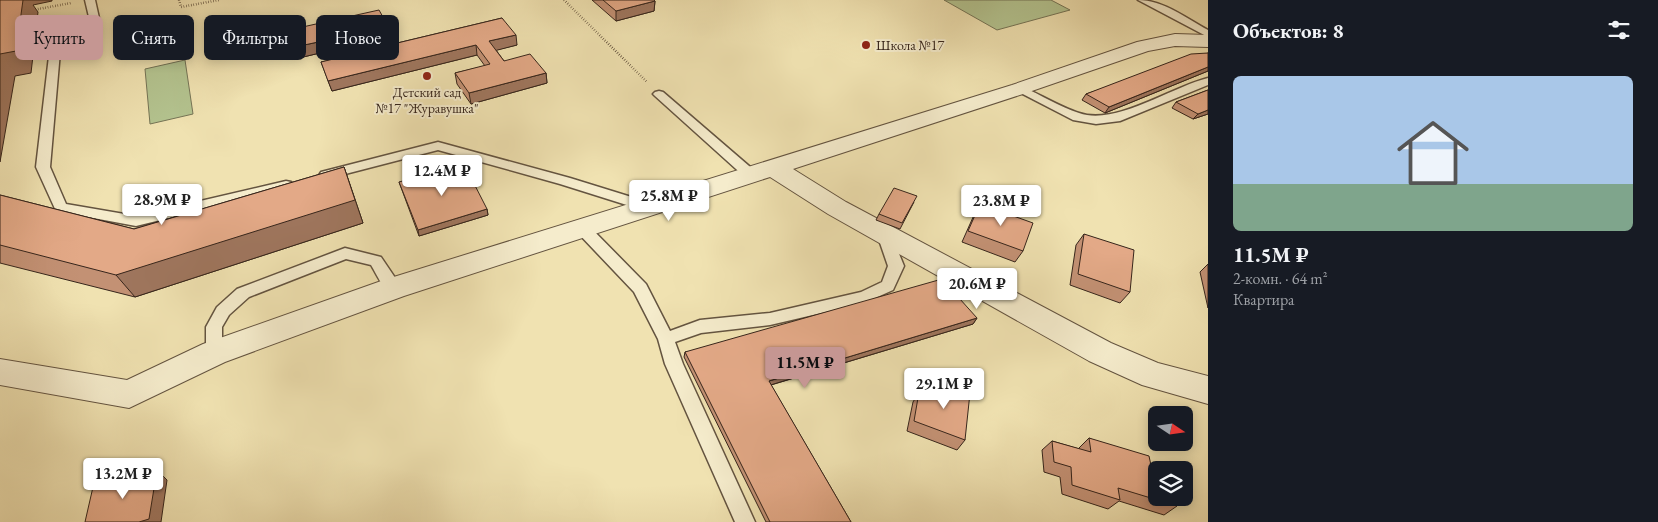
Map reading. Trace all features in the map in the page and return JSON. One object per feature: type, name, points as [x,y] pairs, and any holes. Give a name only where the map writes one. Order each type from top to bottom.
[{"type":"street","points":[[0,372],[129,394],[214,353],[394,288],[762,172],[1019,89],[1144,46],[1175,40],[1206,40]]},
{"type":"street","points":[[762,172],[837,208],[1100,352],[1153,375],[1208,390]]},
{"type":"lane","points":[[90,0],[94,18],[56,39],[43,167],[61,208],[136,221],[297,182]]},
{"type":"lane","points":[[1143,0],[1165,10],[1206,40]]},
{"type":"lane","points":[[1019,89],[1077,117],[1096,120],[1116,118],[1208,82]]},
{"type":"lane","points":[[659,94],[762,172]]},
{"type":"lane","points":[[316,178],[438,146],[565,181],[649,207]]},
{"type":"lane","points":[[582,228],[640,288],[666,339],[674,364],[745,522]]},
{"type":"lane","points":[[666,339],[700,327],[770,319],[855,299],[888,286],[896,266],[884,234]]},
{"type":"lane","points":[[214,353],[214,327],[223,311],[243,293],[336,256],[345,253],[376,261],[394,288]]},
{"type":"path","points":[[179,0],[182,7],[220,0]]},
{"type":"path","points":[[564,0],[659,94]]},
{"type":"path","points":[[32,10],[76,2]]},
{"type":"green space","points":[[944,0],[1051,0],[1070,10],[997,30]]},
{"type":"green space","points":[[185,60],[193,114],[150,124],[145,69]]},
{"type":"building","points":[[0,0],[23,0],[21,15],[15,15],[15,51],[0,54]]},
{"type":"building","points":[[603,0],[654,0],[655,1],[616,11]]},
{"type":"building","points":[[379,10],[382,15],[356,15]]},
{"type":"building","points":[[502,18],[516,35],[489,41],[504,61],[530,54],[546,73],[469,93],[455,73],[490,64],[476,45],[328,81],[321,62],[329,60],[399,60],[399,43]]},
{"type":"building","points":[[316,24],[316,42],[306,45],[306,26]]},
{"type":"building","points":[[1208,53],[1208,67],[1109,107],[1086,94],[1191,54]]},
{"type":"building","points":[[1208,90],[1208,110],[1198,114],[1176,102]]},
{"type":"building","points":[[464,164],[487,209],[418,230],[399,182]]},
{"type":"building","points":[[344,167],[355,200],[116,275],[0,245],[0,195],[134,229]]},
{"type":"building","points":[[894,188],[917,196],[902,223],[879,214]]},
{"type":"building","points":[[980,204],[1033,223],[1023,251],[968,231]]},
{"type":"building","points":[[1084,234],[1134,250],[1130,292],[1078,274]]},
{"type":"building","points":[[942,279],[977,318],[769,381],[851,522],[770,522],[685,352]]},
{"type":"building","points":[[935,381],[970,393],[965,440],[914,421],[919,392],[933,396]]},
{"type":"building","points":[[1089,438],[1149,456],[1148,497],[1118,488],[1120,500],[1072,485],[1071,467],[1054,462],[1052,441],[1091,452]]},
{"type":"building","points":[[157,470],[149,519],[139,522],[85,522],[93,487]]},
{"type":"place","name":"Школа №17","points":[[866,45]]},
{"type":"place","name":"Детский сад №17 \"Журавушка\"","points":[[427,76]]}]
